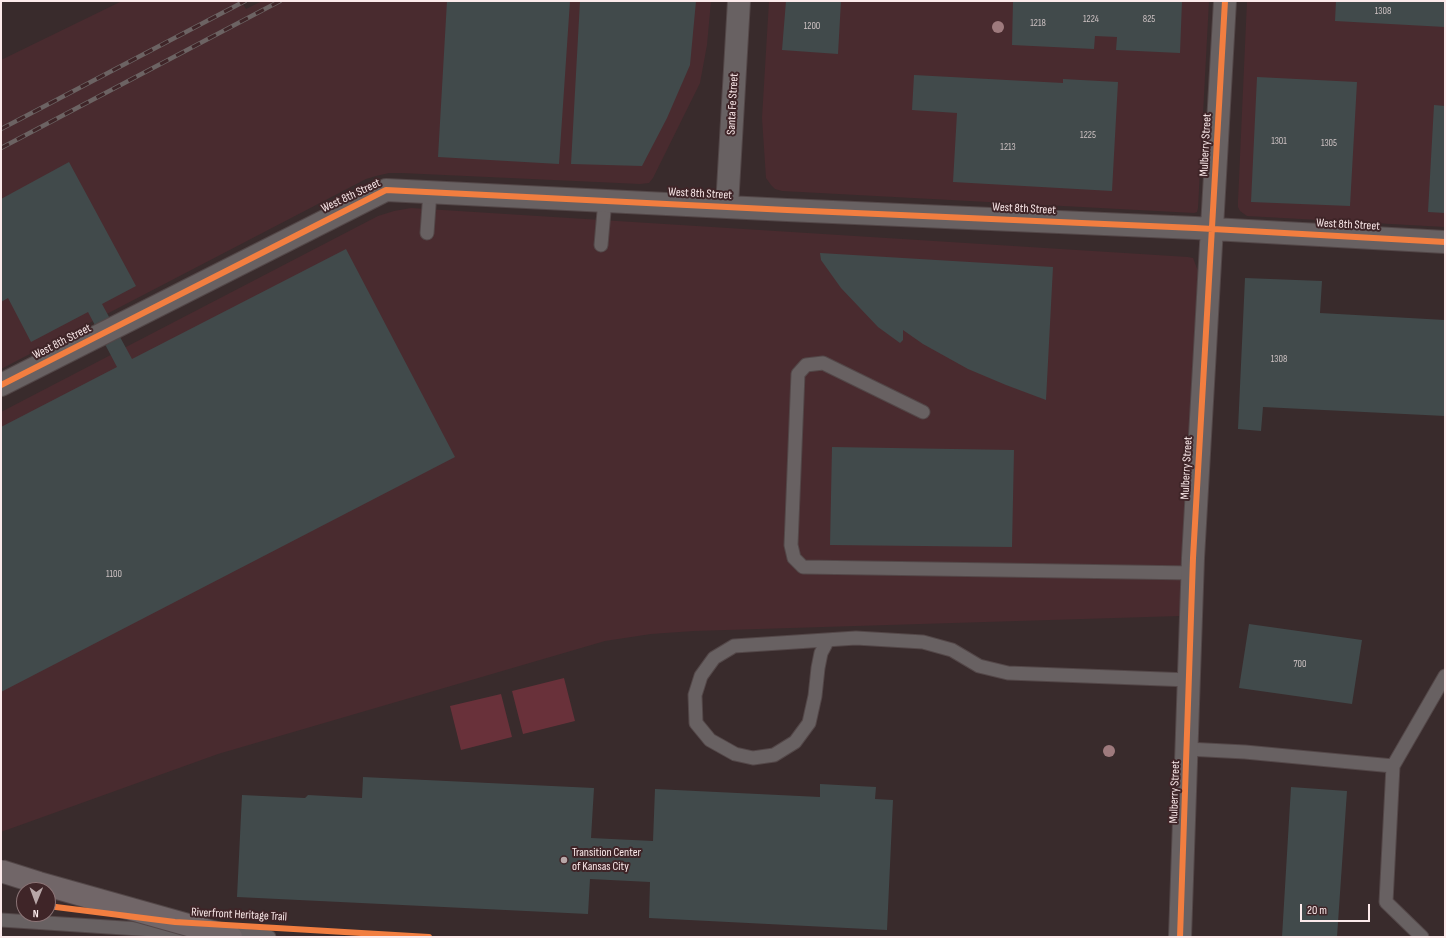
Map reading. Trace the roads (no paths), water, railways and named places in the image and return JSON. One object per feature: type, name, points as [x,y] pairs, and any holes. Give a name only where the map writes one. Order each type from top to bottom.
[{"type":"highway","points":[[1,871],[39,884],[231,937]]},
{"type":"street","name":"Santa Fe Street","points":[[727,206],[739,1]]},
{"type":"street","name":"Mulberry Street","points":[[1180,937],[1192,573],[1225,1]]},
{"type":"street","name":"West 8th Street","points":[[1,385],[386,190],[1212,229],[1445,242]]},
{"type":"lane","points":[[427,233],[430,192]]},
{"type":"lane","points":[[601,245],[605,200]]},
{"type":"lane","points":[[923,412],[823,363],[806,365],[798,374],[791,546],[794,558],[802,567],[1192,573]]},
{"type":"lane","points":[[828,640],[821,653],[815,696],[809,723],[795,742],[774,755],[753,758],[735,754],[710,740],[696,724],[695,695],[701,676],[714,658],[734,646],[856,638],[923,642],[952,650],[979,666],[1008,673],[1189,680]]},
{"type":"lane","points":[[1422,937],[1386,902],[1393,766],[1445,676]]},
{"type":"lane","points":[[1187,749],[1245,752],[1393,766]]},
{"type":"lane","points":[[1,920],[269,937]]},
{"type":"railway","points":[[1,129],[245,1]]},
{"type":"railway","points":[[1,148],[280,1]]},
{"type":"place","name":"Transition Center of Kansas City","points":[[564,860]]}]
